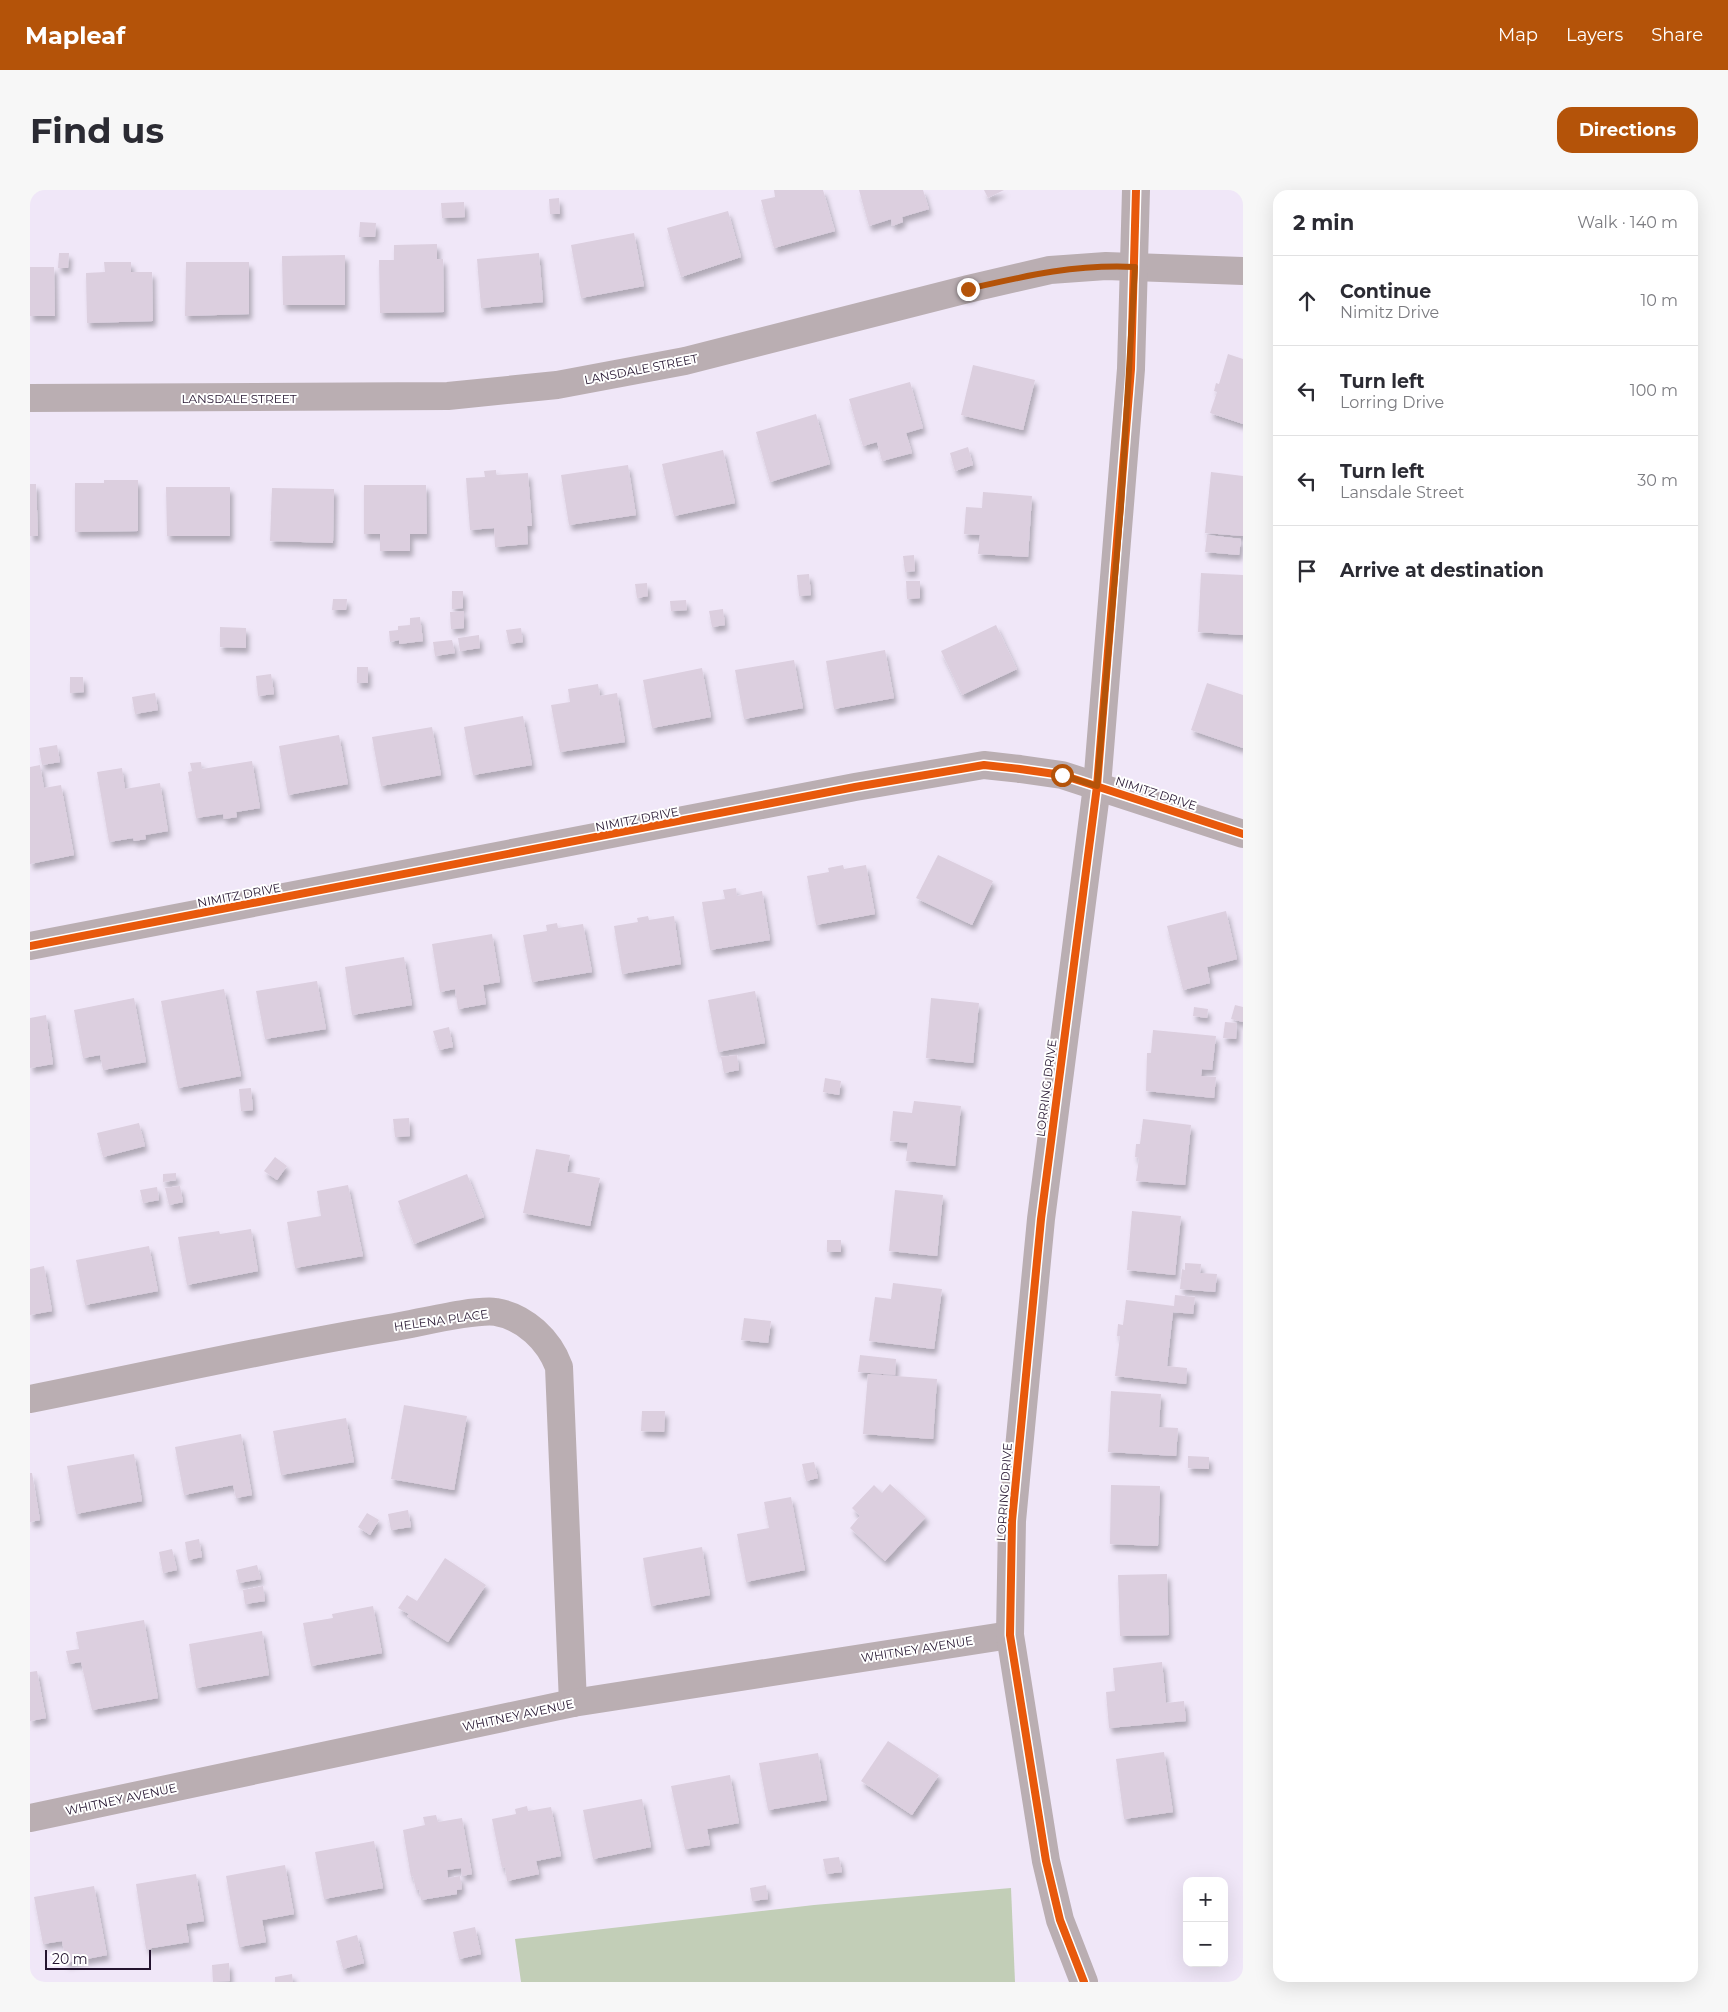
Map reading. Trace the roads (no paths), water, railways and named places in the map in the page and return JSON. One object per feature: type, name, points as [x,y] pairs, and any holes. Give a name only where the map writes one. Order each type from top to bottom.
[{"type":"street","name":"LORRING DRIVE","points":[[1084,1982],[1060,1920],[1046,1862],[1010,1635],[1012,1522],[1040,1219],[1097,786],[1121,506],[1135,267],[1136,190]]},
{"type":"street","name":"LANSDALE STREET","points":[[30,398],[448,396],[557,385],[685,361],[1050,270],[1082,266],[1243,271]]},
{"type":"street","name":"NIMITZ DRIVE","points":[[30,946],[984,765],[1062,775],[1243,834]]},
{"type":"street","name":"HELENA PLACE","points":[[30,1399],[360,1333],[473,1313],[498,1313],[520,1321],[548,1345],[558,1367],[573,1703]]},
{"type":"street","name":"WHITNEY AVENUE","points":[[30,1818],[573,1703],[1010,1635]]}]
